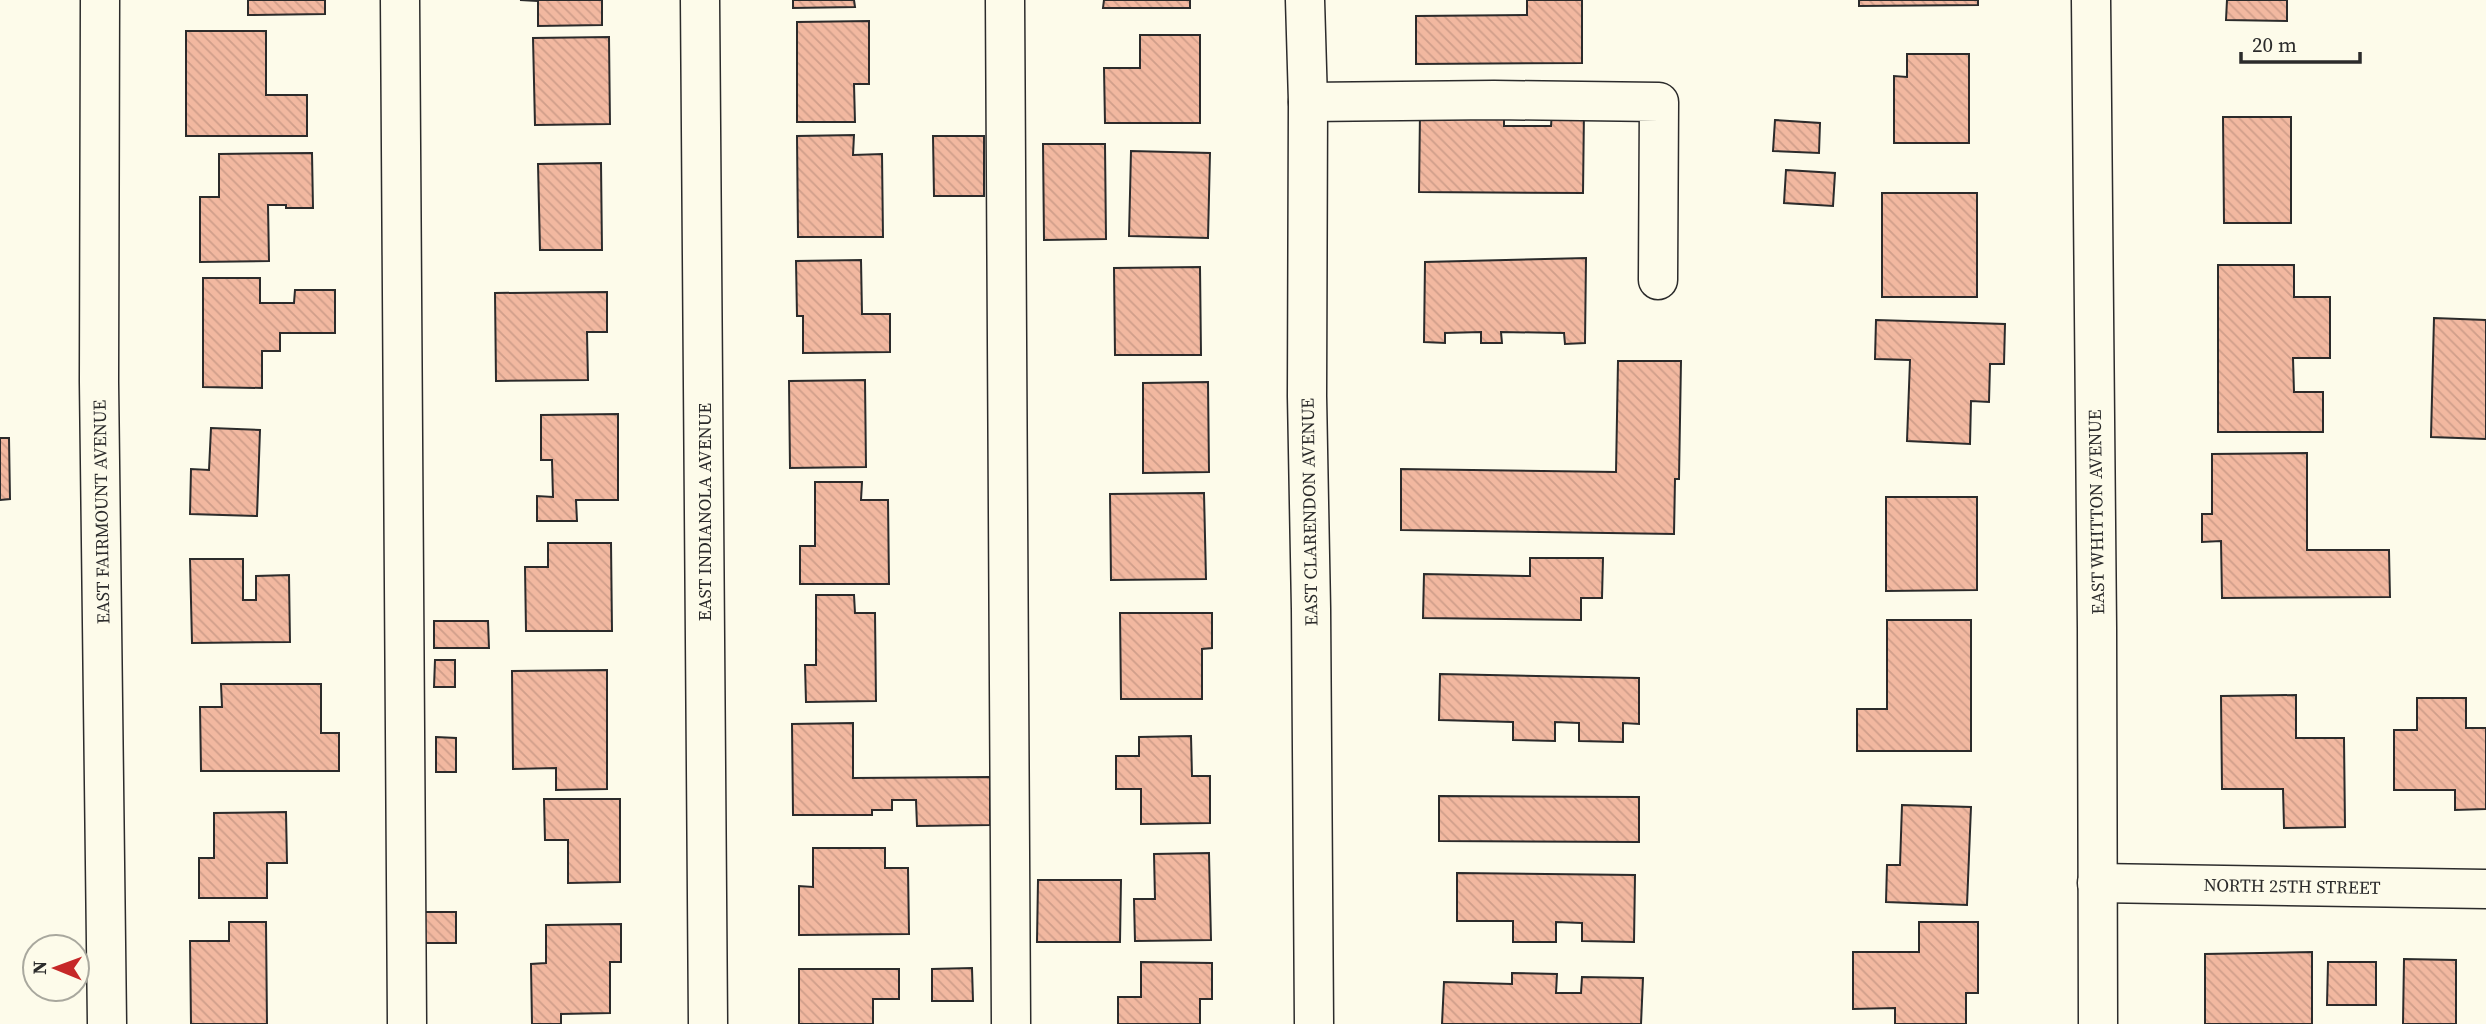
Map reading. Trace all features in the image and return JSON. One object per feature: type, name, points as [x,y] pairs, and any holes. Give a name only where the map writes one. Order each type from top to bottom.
[{"type":"street","name":"EAST FAIRMOUNT AVENUE","points":[[100,0],[99,382],[107,1024]]},
{"type":"street","points":[[400,0],[407,1024]]},
{"type":"street","name":"EAST INDIANOLA AVENUE","points":[[700,0],[708,1024]]},
{"type":"street","points":[[1005,0],[1011,1024]]},
{"type":"street","name":"EAST CLARENDON AVENUE","points":[[1305,0],[1308,102],[1307,396],[1314,1024]]},
{"type":"street","name":"EAST WHITTON AVENUE","points":[[2091,0],[2098,1024]]},
{"type":"street","points":[[1308,102],[1659,102],[1658,280]]},
{"type":"street","name":"NORTH 25TH STREET","points":[[2097,883],[2486,889]]},
{"type":"building","points":[[248,0],[325,0],[325,14],[248,15]]},
{"type":"building","points":[[520,0],[602,0],[602,25],[538,26],[538,1]]},
{"type":"building","points":[[793,0],[854,0],[855,7],[793,8]]},
{"type":"building","points":[[1104,0],[1190,0],[1190,8],[1103,8]]},
{"type":"building","points":[[1527,0],[1582,0],[1582,63],[1416,64],[1416,16],[1527,15]]},
{"type":"building","points":[[1859,0],[1978,0],[1978,5],[1859,6]]},
{"type":"building","points":[[2227,0],[2287,0],[2287,21],[2226,20]]},
{"type":"building","points":[[869,21],[869,84],[854,84],[855,122],[797,122],[797,22]]},
{"type":"building","points":[[186,31],[266,31],[266,95],[307,95],[307,136],[186,136]]},
{"type":"building","points":[[1140,35],[1200,35],[1200,123],[1105,123],[1104,68],[1140,68]]},
{"type":"building","points":[[609,37],[610,124],[535,125],[533,38]]},
{"type":"building","points":[[1907,54],[1969,54],[1969,143],[1894,143],[1894,76],[1907,77]]},
{"type":"building","points":[[1552,111],[1584,111],[1583,193],[1419,192],[1420,113],[1504,118],[1504,126],[1551,126]]},
{"type":"building","points":[[2223,117],[2291,117],[2291,223],[2224,223]]},
{"type":"building","points":[[1775,120],[1820,123],[1819,153],[1773,151]]},
{"type":"building","points":[[854,135],[853,155],[882,154],[883,237],[798,237],[797,136]]},
{"type":"building","points":[[933,136],[984,136],[984,196],[934,196]]},
{"type":"building","points":[[1043,144],[1105,144],[1106,239],[1044,240]]},
{"type":"building","points":[[1131,151],[1210,153],[1208,238],[1129,236]]},
{"type":"building","points":[[312,153],[313,208],[268,205],[269,261],[200,262],[200,197],[219,197],[219,154]]},
{"type":"building","points":[[601,163],[602,250],[540,250],[538,164]]},
{"type":"building","points":[[1786,170],[1835,173],[1833,206],[1784,203]]},
{"type":"building","points":[[1882,193],[1977,193],[1977,297],[1882,297]]},
{"type":"building","points":[[1586,258],[1585,343],[1565,344],[1564,333],[1501,332],[1502,343],[1481,343],[1481,332],[1445,333],[1445,343],[1424,342],[1425,262]]},
{"type":"building","points":[[861,260],[862,314],[890,314],[890,352],[803,353],[803,316],[797,316],[796,261]]},
{"type":"building","points":[[2218,265],[2294,265],[2294,297],[2330,297],[2330,358],[2293,358],[2294,392],[2323,392],[2323,432],[2218,432]]},
{"type":"building","points":[[1200,267],[1201,355],[1115,355],[1114,268]]},
{"type":"building","points":[[203,278],[260,278],[260,303],[294,303],[295,290],[335,290],[335,333],[280,333],[280,351],[262,351],[262,388],[203,387]]},
{"type":"building","points":[[607,292],[607,332],[587,332],[588,380],[496,381],[495,293]]},
{"type":"building","points":[[2434,318],[2486,320],[2486,439],[2431,437]]},
{"type":"building","points":[[1876,320],[2005,324],[2004,364],[1990,364],[1989,402],[1971,401],[1970,444],[1907,441],[1910,360],[1875,359]]},
{"type":"building","points":[[1618,361],[1681,361],[1679,479],[1675,479],[1674,534],[1401,530],[1401,469],[1616,472]]},
{"type":"building","points":[[865,380],[866,467],[790,468],[789,381]]},
{"type":"building","points":[[1208,382],[1209,472],[1143,473],[1143,383]]},
{"type":"building","points":[[618,414],[618,500],[576,500],[577,521],[537,521],[537,496],[553,497],[552,460],[541,460],[541,415]]},
{"type":"building","points":[[211,428],[260,430],[257,516],[190,514],[191,469],[209,470]]},
{"type":"building","points":[[0,438],[9,438],[10,499],[0,500]]},
{"type":"building","points":[[2307,453],[2307,550],[2389,550],[2390,597],[2222,598],[2221,541],[2202,542],[2202,514],[2212,514],[2212,454]]},
{"type":"building","points":[[815,482],[862,482],[861,500],[888,500],[889,584],[800,584],[800,546],[815,546]]},
{"type":"building","points":[[1204,493],[1206,579],[1111,580],[1110,494]]},
{"type":"building","points":[[1886,497],[1977,497],[1977,590],[1886,591]]},
{"type":"building","points":[[548,543],[611,543],[612,631],[526,631],[525,567],[548,567]]},
{"type":"building","points":[[1530,558],[1603,558],[1602,598],[1581,598],[1581,620],[1423,618],[1424,574],[1530,576]]},
{"type":"building","points":[[190,559],[243,559],[243,600],[256,600],[256,576],[289,575],[290,642],[192,643]]},
{"type":"building","points":[[816,595],[854,595],[855,613],[875,613],[876,701],[806,702],[805,665],[816,665]]},
{"type":"building","points":[[1120,613],[1212,613],[1212,648],[1202,649],[1202,699],[1121,699]]},
{"type":"building","points":[[1887,620],[1971,620],[1971,751],[1857,751],[1857,709],[1887,709]]},
{"type":"building","points":[[434,621],[488,621],[489,648],[434,648]]},
{"type":"building","points":[[435,660],[455,660],[455,687],[434,687]]},
{"type":"building","points":[[607,670],[607,789],[556,790],[556,768],[513,769],[512,671]]},
{"type":"building","points":[[1440,674],[1639,678],[1639,724],[1623,723],[1623,742],[1579,741],[1579,723],[1555,722],[1555,741],[1513,740],[1513,722],[1439,720]]},
{"type":"building","points":[[221,684],[321,684],[321,733],[339,733],[339,771],[201,771],[200,707],[222,707]]},
{"type":"building","points":[[2296,695],[2296,738],[2344,738],[2345,827],[2284,828],[2283,789],[2222,789],[2221,696]]},
{"type":"building","points":[[2417,698],[2466,698],[2466,728],[2486,728],[2486,809],[2455,810],[2455,790],[2394,790],[2394,730],[2417,730]]},
{"type":"building","points":[[853,723],[853,778],[990,777],[990,825],[917,826],[916,800],[892,800],[892,810],[872,810],[872,815],[793,815],[792,724]]},
{"type":"building","points":[[1191,736],[1192,776],[1210,776],[1210,823],[1141,824],[1141,789],[1116,789],[1116,756],[1139,756],[1139,737]]},
{"type":"building","points":[[436,737],[456,738],[456,772],[436,772]]},
{"type":"building","points":[[1439,796],[1639,797],[1639,842],[1439,841]]},
{"type":"building","points":[[544,799],[620,799],[620,882],[568,883],[568,840],[545,840]]},
{"type":"building","points":[[1902,805],[1971,807],[1967,905],[1886,902],[1887,865],[1900,865]]},
{"type":"building","points":[[286,812],[287,863],[267,863],[267,898],[199,898],[199,858],[214,858],[214,813]]},
{"type":"building","points":[[813,848],[885,848],[885,868],[908,868],[909,934],[799,935],[799,886],[813,887]]},
{"type":"building","points":[[1209,853],[1211,940],[1135,941],[1134,899],[1155,899],[1154,854]]},
{"type":"building","points":[[1457,873],[1635,875],[1634,942],[1582,941],[1582,923],[1556,922],[1556,942],[1513,942],[1513,921],[1457,921]]},
{"type":"building","points":[[1038,880],[1121,880],[1120,942],[1037,942]]},
{"type":"building","points":[[423,912],[456,912],[456,943],[423,943]]},
{"type":"building","points":[[229,922],[266,922],[267,1024],[191,1024],[190,941],[229,941]]},
{"type":"building","points":[[1919,922],[1978,922],[1978,993],[1966,993],[1966,1024],[1895,1024],[1895,1008],[1853,1009],[1853,952],[1919,952]]},
{"type":"building","points":[[621,924],[621,962],[610,962],[610,1013],[561,1014],[561,1024],[532,1024],[531,964],[546,963],[546,925]]},
{"type":"building","points":[[2312,952],[2312,1024],[2205,1024],[2205,954]]},
{"type":"building","points":[[2404,959],[2456,960],[2456,1024],[2403,1024]]},
{"type":"building","points":[[1141,962],[1212,963],[1212,999],[1200,999],[1200,1024],[1118,1024],[1118,997],[1141,997]]},
{"type":"building","points":[[2328,962],[2376,962],[2376,1005],[2327,1005]]},
{"type":"building","points":[[972,968],[973,1001],[932,1001],[932,969]]},
{"type":"building","points":[[799,969],[899,969],[899,999],[873,999],[873,1024],[799,1024]]},
{"type":"building","points":[[1512,973],[1557,974],[1556,993],[1581,993],[1582,977],[1643,978],[1641,1024],[1442,1024],[1444,982],[1512,984]]}]
